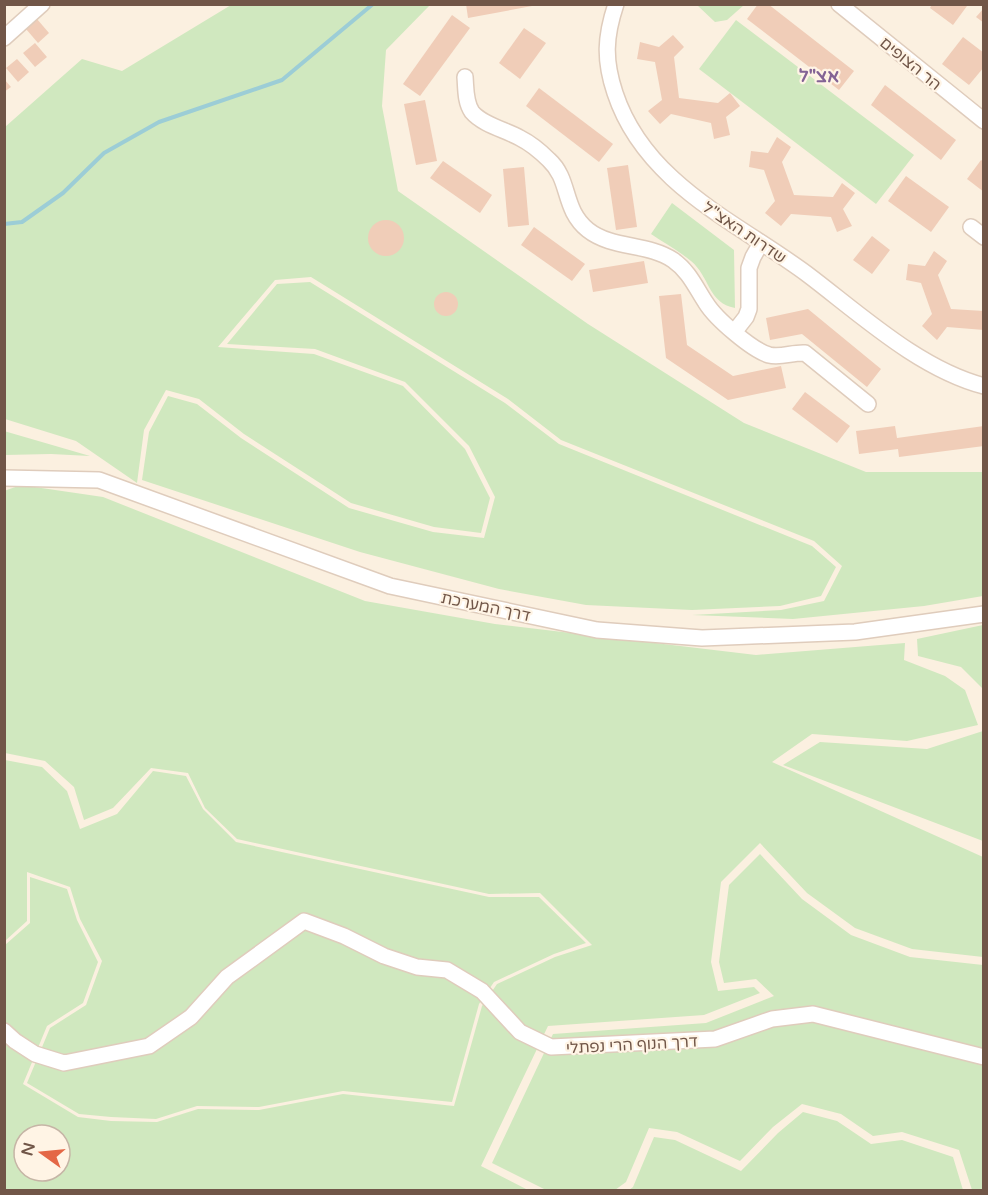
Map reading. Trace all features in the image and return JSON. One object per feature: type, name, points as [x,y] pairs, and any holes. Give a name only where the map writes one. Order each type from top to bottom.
[{"type":"street","points":[[4,38],[42,4]]},
{"type":"street","name":"שדרות האצ\"ל","points":[[616,4],[606,47],[610,76],[619,105],[634,136],[657,165],[684,189],[803,271],[914,354],[944,372],[984,386]]},
{"type":"street","name":"הר הצופים","points":[[839,4],[984,121]]},
{"type":"street","points":[[465,76],[467,102],[472,111],[481,119],[523,140],[560,170],[568,203],[586,228],[598,237],[673,260],[696,284],[714,313],[757,349],[770,355],[781,356],[794,352],[805,353],[868,404]]},
{"type":"street","points":[[971,227],[984,237]]},
{"type":"street","points":[[735,331],[749,309],[749,268],[761,243]]},
{"type":"street","name":"דרך המערכת","points":[[4,478],[99,480],[390,586],[597,630],[702,638],[855,632],[984,614]]},
{"type":"street","name":"דרך הנוף הרי נפתלי","points":[[4,1031],[35,1054],[64,1063],[149,1046],[191,1017],[227,977],[304,921],[344,936],[384,956],[417,967],[447,970],[482,991],[520,1032],[551,1047],[716,1039],[772,1019],[813,1014],[984,1057]]},
{"type":"green space","points":[[231,5],[430,5],[386,50],[382,106],[398,191],[588,324],[744,423],[866,472],[983,472],[983,596],[924,606],[793,619],[692,615],[781,610],[824,601],[842,566],[814,541],[561,440],[508,399],[311,277],[275,280],[218,347],[314,354],[403,386],[465,449],[490,498],[481,533],[434,527],[351,503],[244,434],[199,399],[166,390],[144,430],[137,483],[76,441],[5,419],[5,127],[82,59],[122,71]]},
{"type":"green space","points":[[697,5],[744,5],[727,20],[715,22]]},
{"type":"green space","points":[[736,20],[914,155],[876,204],[699,69]]},
{"type":"green space","points":[[672,203],[734,250],[735,308],[719,301],[691,261],[651,234]]},
{"type":"green space","points":[[310,282],[505,403],[559,444],[812,546],[836,567],[821,596],[780,606],[692,610],[586,605],[499,589],[360,552],[142,480],[149,432],[168,396],[197,404],[241,438],[349,508],[433,532],[484,538],[495,497],[469,446],[405,382],[315,349],[227,344],[277,284]]},
{"type":"green space","points":[[4,431],[90,456],[5,455]]},
{"type":"green space","points":[[21,485],[103,497],[365,601],[495,624],[756,655],[905,643],[904,660],[945,676],[965,690],[978,725],[907,741],[812,734],[772,762],[983,857],[983,957],[912,949],[855,928],[807,893],[760,843],[721,882],[711,962],[718,991],[754,987],[760,993],[704,1015],[548,1026],[481,1166],[528,1190],[5,1190],[5,945],[30,923],[30,877],[67,889],[77,920],[98,962],[83,1003],[47,1026],[23,1084],[78,1117],[111,1121],[157,1122],[198,1109],[259,1110],[343,1094],[454,1106],[482,1006],[497,984],[555,957],[592,945],[540,893],[489,894],[237,839],[205,808],[188,773],[151,768],[113,808],[84,820],[74,787],[45,761],[5,753],[4,491]]},
{"type":"green space","points":[[983,625],[983,689],[961,667],[918,656],[917,639]]},
{"type":"green space","points":[[983,731],[983,841],[783,765],[820,742],[927,749]]},
{"type":"green space","points":[[5,760],[42,767],[67,791],[80,829],[117,814],[153,771],[186,776],[203,809],[236,842],[489,897],[539,897],[586,943],[554,954],[494,982],[479,1004],[452,1102],[343,1091],[259,1107],[197,1106],[156,1119],[79,1114],[27,1083],[50,1028],[86,1005],[102,961],[80,919],[70,887],[27,872],[27,921],[5,941]]},
{"type":"green space","points":[[760,854],[802,899],[851,935],[910,957],[983,965],[983,1190],[972,1190],[959,1150],[902,1132],[873,1136],[841,1114],[802,1104],[773,1127],[740,1161],[677,1132],[649,1128],[626,1182],[615,1190],[546,1190],[492,1163],[553,1034],[706,1023],[774,996],[756,979],[724,983],[719,962],[729,885]]},
{"type":"green space","points":[[803,1112],[837,1121],[871,1144],[902,1140],[953,1157],[963,1190],[629,1190],[633,1187],[654,1137],[675,1140],[741,1171],[778,1133]]},
{"type":"building","points":[[466,4],[532,4],[532,6],[468,18]]},
{"type":"building","points":[[758,4],[768,4],[854,71],[839,90],[747,19]]},
{"type":"building","points":[[932,4],[965,4],[967,6],[953,25],[930,8]]},
{"type":"building","points":[[984,8],[984,23],[976,17]]},
{"type":"building","points":[[452,15],[470,28],[420,96],[403,84]]},
{"type":"building","points":[[37,19],[49,33],[38,43],[26,29]]},
{"type":"building","points":[[524,28],[546,43],[520,79],[499,63]]},
{"type":"building","points":[[673,35],[684,47],[674,57],[679,98],[718,103],[730,93],[740,106],[726,117],[730,135],[714,139],[711,123],[671,114],[660,124],[648,111],[662,100],[655,62],[637,59],[640,42],[659,47]]},
{"type":"building","points":[[963,37],[984,53],[984,67],[969,85],[942,64]]},
{"type":"building","points":[[35,43],[47,57],[35,67],[23,53]]},
{"type":"building","points":[[17,59],[29,72],[18,82],[6,68]]},
{"type":"building","points":[[4,79],[11,87],[4,92]]},
{"type":"building","points":[[885,85],[956,140],[941,160],[871,105]]},
{"type":"building","points":[[539,88],[613,144],[599,162],[526,106]]},
{"type":"building","points":[[425,100],[437,161],[416,165],[404,104]]},
{"type":"building","points":[[777,137],[791,147],[782,162],[794,195],[833,197],[842,183],[855,193],[843,209],[852,226],[837,232],[831,217],[791,214],[781,226],[765,213],[775,201],[764,170],[749,167],[751,151],[768,153]]},
{"type":"building","points":[[981,160],[984,162],[984,192],[967,179]]},
{"type":"building","points":[[443,161],[492,195],[480,213],[430,178]]},
{"type":"building","points":[[628,165],[637,227],[616,230],[607,168]]},
{"type":"building","points":[[524,167],[529,225],[508,227],[503,169]]},
{"type":"building","points":[[906,176],[949,207],[931,232],[888,201]]},
{"type":"building","points":[[386,220],[398,226],[404,238],[398,250],[386,256],[374,250],[368,238],[374,226]]},
{"type":"building","points":[[534,227],[585,264],[572,281],[521,245]]},
{"type":"building","points":[[872,236],[890,250],[872,274],[853,260]]},
{"type":"building","points":[[934,251],[947,261],[938,275],[951,309],[984,311],[984,330],[947,327],[937,340],[922,326],[932,314],[921,283],[906,280],[908,264],[925,266]]},
{"type":"building","points":[[644,261],[648,283],[593,292],[589,270]]},
{"type":"building","points":[[446,292],[454,296],[458,304],[454,312],[446,316],[438,312],[434,304],[438,296]]},
{"type":"building","points":[[681,294],[687,345],[733,376],[781,366],[786,388],[728,400],[666,358],[659,296]]},
{"type":"building","points":[[808,309],[881,369],[867,387],[802,334],[770,340],[766,318]]},
{"type":"building","points":[[805,392],[850,426],[837,443],[792,409]]},
{"type":"building","points":[[895,426],[897,438],[984,426],[984,446],[899,457],[898,449],[859,454],[856,431]]},
{"type":"waterway","points":[[4,224],[22,222],[63,193],[104,153],[159,122],[282,80],[373,4]]},
{"type":"district","name":"אצ\"ל","points":[[819,76]]}]
